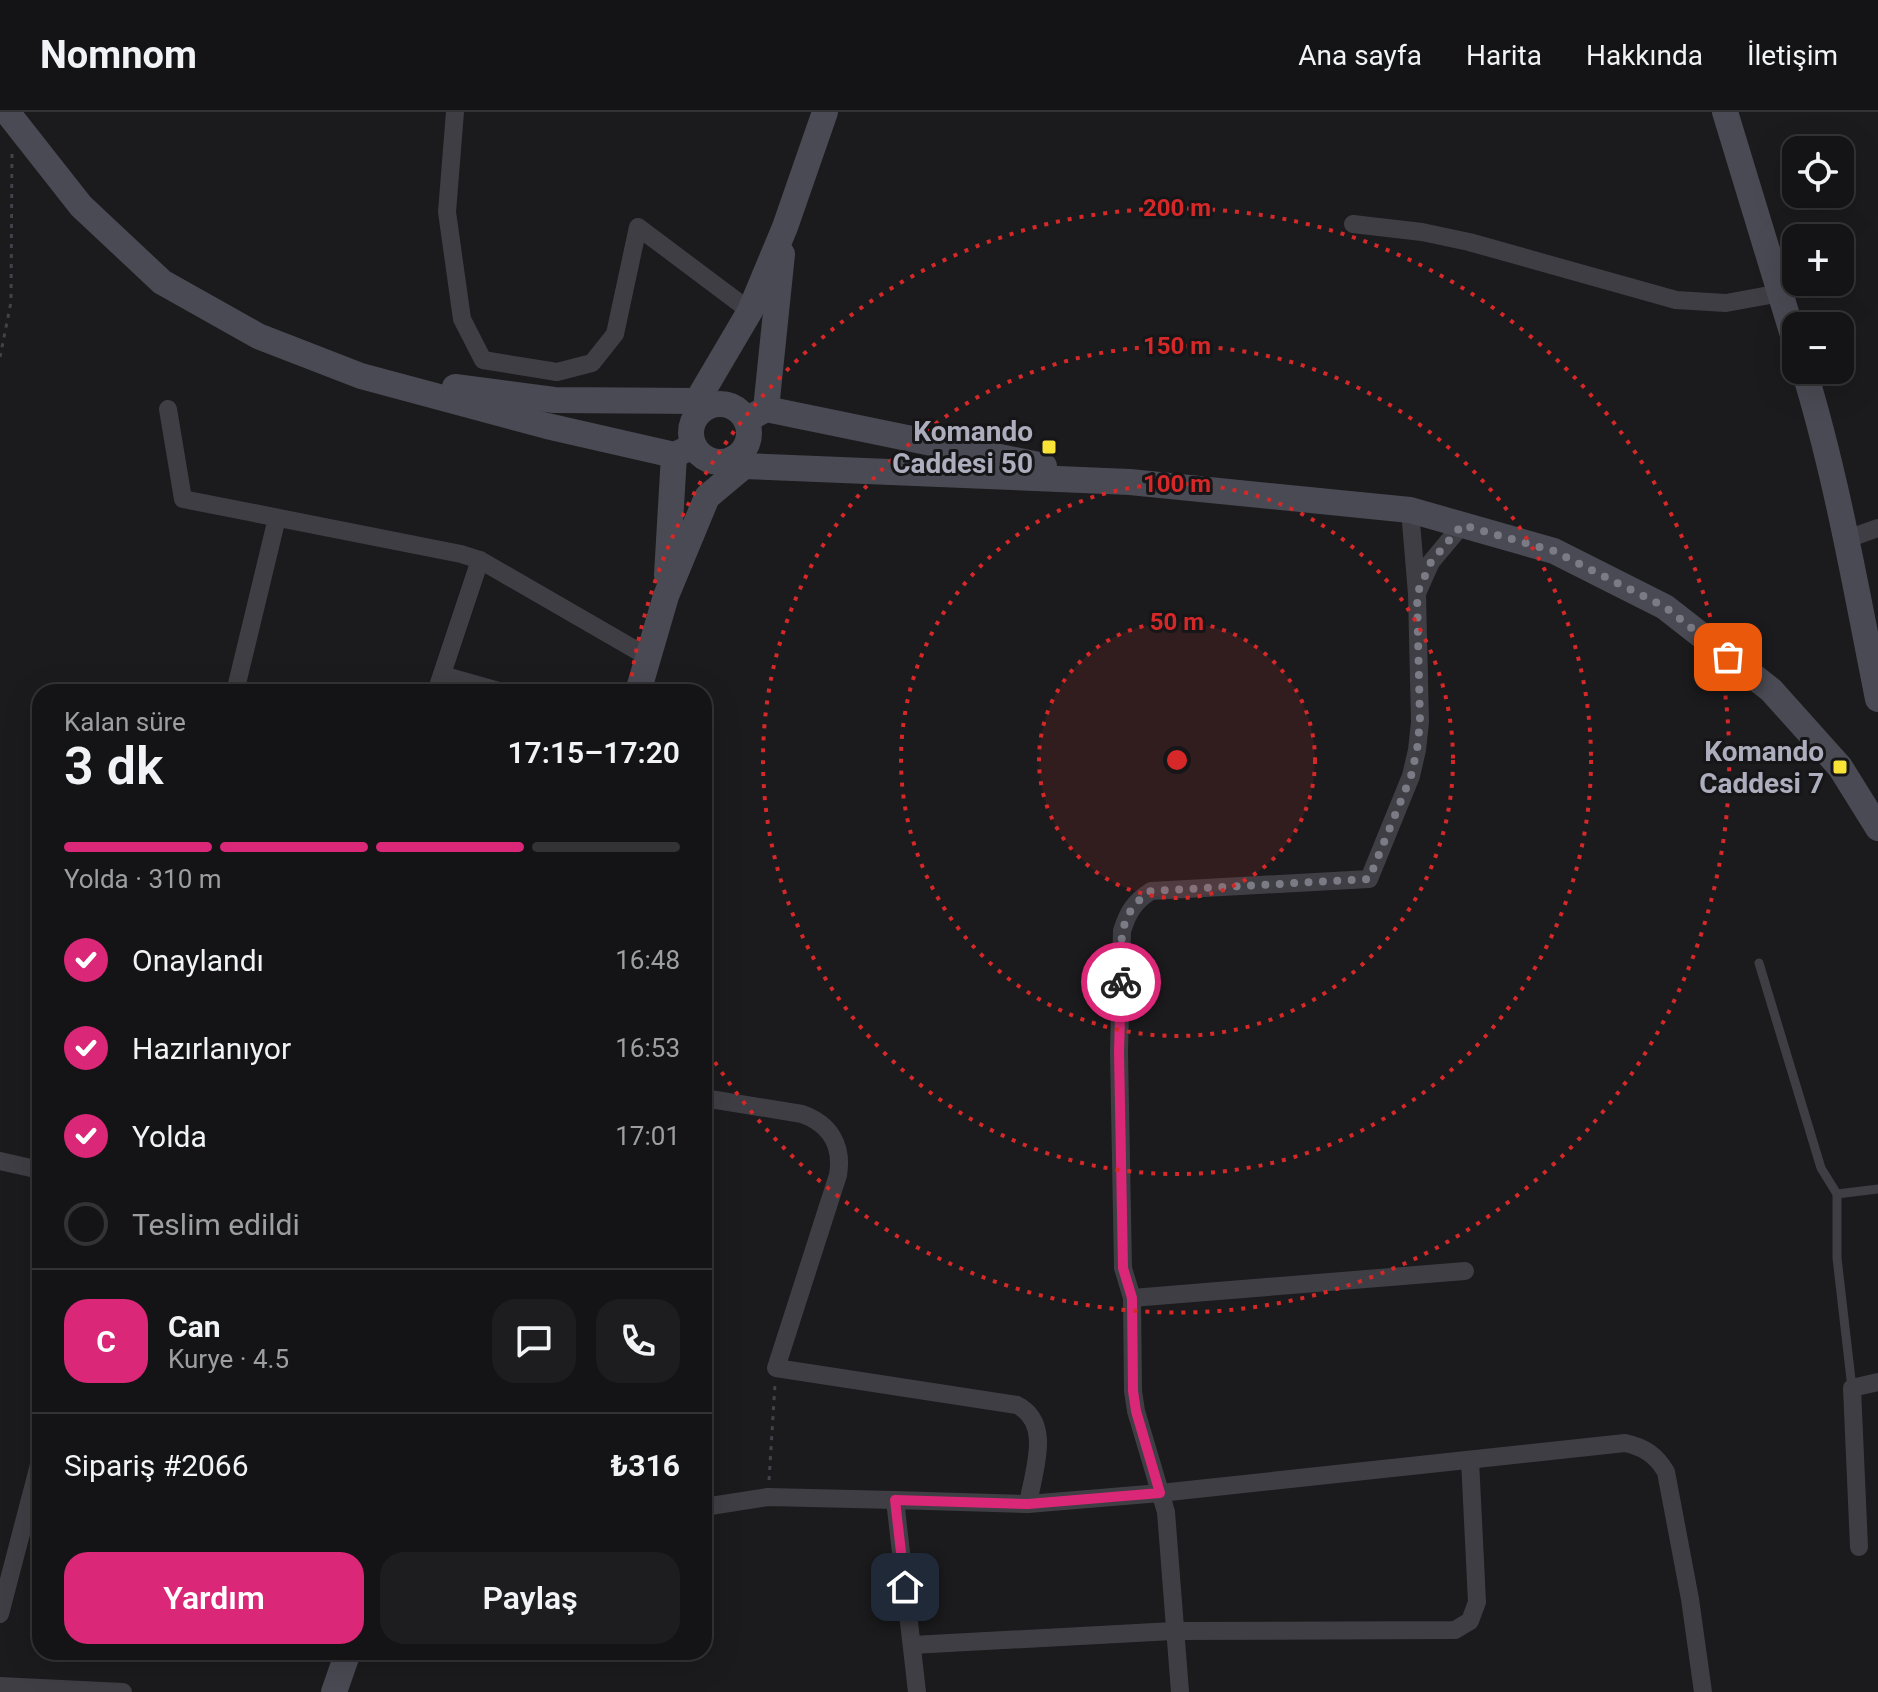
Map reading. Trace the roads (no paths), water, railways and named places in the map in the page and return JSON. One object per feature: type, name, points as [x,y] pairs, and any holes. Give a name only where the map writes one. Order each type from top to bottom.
[{"type":"street","points":[[455,112],[447,212],[462,319],[483,360],[557,372],[592,363],[615,334],[638,227],[750,311]]},
{"type":"street","points":[[666,596],[684,450],[691,428],[750,311],[785,227],[825,112]]},
{"type":"street","points":[[1725,112],[1786,312]]},
{"type":"street","points":[[10,115],[81,206],[162,282],[258,336],[361,376],[547,426],[684,450],[715,462],[1130,482],[1410,510],[1554,551],[1665,607],[1771,690],[1840,767],[1878,828]]},
{"type":"street","points":[[1353,224],[1422,232],[1469,242],[1676,300],[1726,303],[1780,293]]},
{"type":"street","points":[[640,684],[666,596],[707,497],[739,463],[749,438],[756,415],[785,227]]},
{"type":"street","points":[[361,376],[554,400],[725,404],[756,415],[1130,482]]},
{"type":"street","points":[[1808,384],[1847,539],[1877,687]]},
{"type":"street","points":[[168,409],[183,499],[480,560],[648,657]]},
{"type":"street","points":[[1180,1692],[1166,1512],[1140,1431],[1133,1391],[1132,1298],[1123,1268],[1119,1052],[1122,931],[1127,913],[1137,900],[1151,891],[1369,879],[1411,776],[1417,750],[1420,722],[1417,594],[1410,510]]},
{"type":"street","points":[[237,684],[277,518]]},
{"type":"street","points":[[1417,594],[1431,562],[1462,525]]},
{"type":"street","points":[[1847,539],[1878,528]]},
{"type":"street","points":[[439,683],[480,560]]},
{"type":"street","points":[[712,1099],[815,1118],[826,1127],[838,1148],[838,1175],[776,1368],[1017,1405],[1033,1417],[1038,1435],[1028,1504]]},
{"type":"street","points":[[0,1161],[32,1168]]},
{"type":"street","points":[[1132,1298],[1465,1271]]},
{"type":"street","points":[[1859,1547],[1852,1388],[1878,1382]]},
{"type":"street","points":[[712,1506],[768,1497],[1028,1504],[1160,1493],[1625,1443],[1638,1446],[1659,1461],[1666,1472],[1688,1585],[1703,1692]]},
{"type":"street","points":[[912,1645],[1173,1631],[1455,1630],[1464,1626],[1476,1612],[1477,1602],[1470,1460]]},
{"type":"street","points":[[0,1614],[32,1492]]},
{"type":"street","points":[[895,1500],[917,1692]]},
{"type":"street","points":[[334,1692],[345,1660]]},
{"type":"street","points":[[0,1686],[123,1692]]},
{"type":"lane","points":[[1759,963],[1821,1168],[1837,1194],[1837,1258],[1852,1388]]},
{"type":"lane","points":[[1837,1194],[1878,1189]]},
{"type":"place","name":"Komando Caddesi 50","points":[[1049,447]]},
{"type":"place","name":"Komando Caddesi 7","points":[[1840,767]]}]
